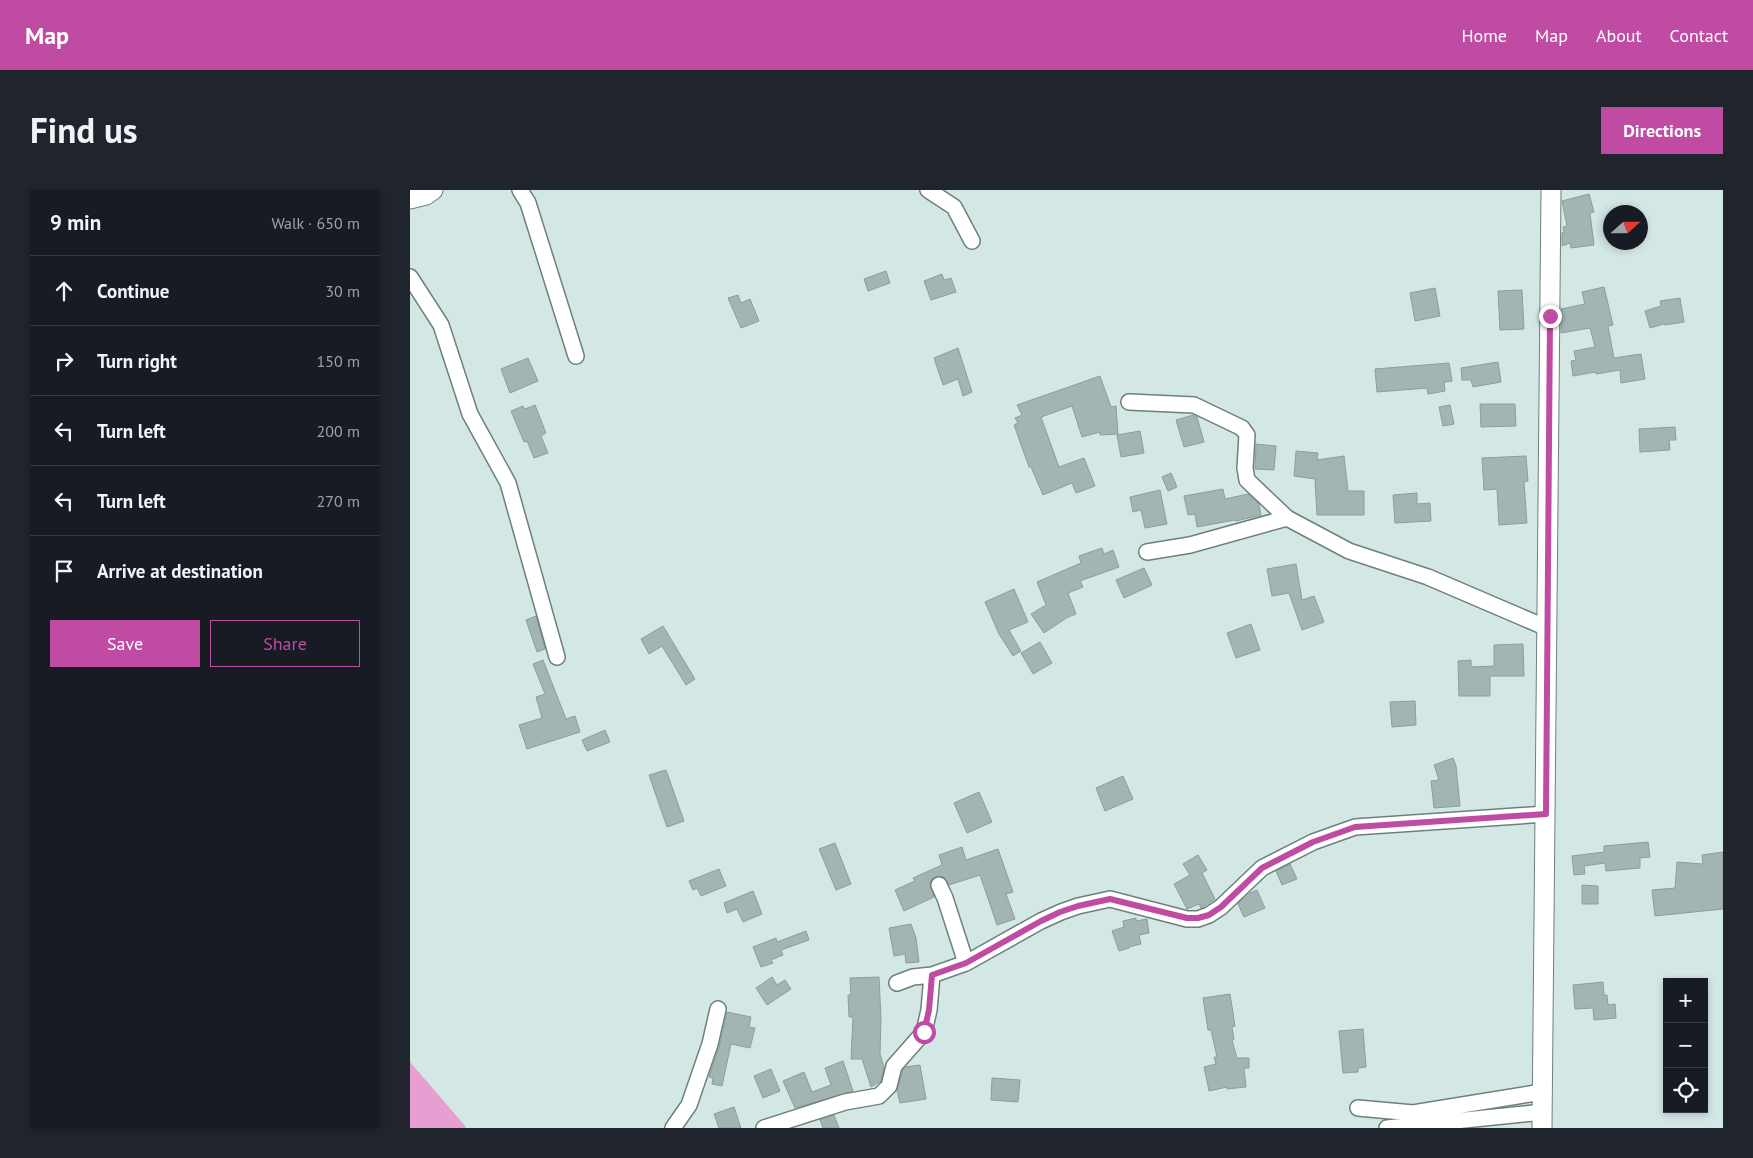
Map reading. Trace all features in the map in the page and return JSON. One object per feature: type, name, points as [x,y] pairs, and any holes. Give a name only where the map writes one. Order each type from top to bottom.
[{"type":"main road","points":[[410,199],[426,195],[433,190]]},
{"type":"main road","points":[[1542,1120],[1550,190]]},
{"type":"street","points":[[520,190],[528,203],[576,356]]},
{"type":"street","points":[[928,190],[954,207],[972,241]]},
{"type":"street","points":[[410,277],[441,325],[470,414],[508,483],[557,658]]},
{"type":"street","points":[[1129,402],[1194,405],[1242,428],[1246,435],[1245,468],[1247,480],[1287,518],[1349,551],[1428,576],[1547,628]]},
{"type":"street","points":[[1147,552],[1190,545],[1287,518]]},
{"type":"street","points":[[897,983],[913,977],[932,975],[966,963],[1060,912],[1110,899],[1187,918],[1209,915],[1221,907],[1262,868],[1313,842],[1355,827],[1546,814]]},
{"type":"street","points":[[939,885],[966,963]]},
{"type":"street","points":[[764,1128],[844,1102],[879,1096],[889,1086],[894,1066],[924,1032],[929,1010],[932,975]]},
{"type":"street","points":[[673,1128],[689,1105],[710,1044],[718,1009]]},
{"type":"street","points":[[1358,1108],[1413,1113],[1542,1092]]},
{"type":"street","points":[[1387,1128],[1542,1120]]},
{"type":"shaded area","points":[[410,1062],[466,1127],[465,1128],[410,1128]]},
{"type":"building","points":[[1589,194],[1594,212],[1590,213],[1594,245],[1571,248],[1570,243],[1562,246],[1563,227],[1567,226],[1562,201]]},
{"type":"building","points":[[886,271],[890,283],[868,291],[864,279]]},
{"type":"building","points":[[942,274],[944,280],[951,278],[956,292],[931,300],[924,281]]},
{"type":"building","points":[[1604,287],[1613,325],[1608,326],[1614,358],[1641,354],[1645,379],[1621,383],[1620,370],[1573,376],[1571,361],[1576,360],[1574,351],[1595,347],[1590,328],[1561,333],[1561,309],[1585,304],[1582,292]]},
{"type":"building","points":[[1435,288],[1440,316],[1415,321],[1410,293]]},
{"type":"building","points":[[1522,290],[1524,329],[1500,330],[1498,291]]},
{"type":"building","points":[[738,295],[741,303],[750,299],[759,321],[741,328],[728,298]]},
{"type":"building","points":[[1680,298],[1684,322],[1664,324],[1650,328],[1645,311],[1661,306],[1660,301]]},
{"type":"building","points":[[958,348],[972,392],[963,396],[958,379],[943,385],[934,358]]},
{"type":"building","points":[[528,358],[538,381],[510,393],[501,369]]},
{"type":"building","points":[[1498,362],[1501,382],[1473,387],[1471,380],[1462,380],[1461,368]]},
{"type":"building","points":[[1449,363],[1452,381],[1444,382],[1445,391],[1428,394],[1427,388],[1377,392],[1375,369]]},
{"type":"building","points":[[1100,376],[1111,407],[1116,406],[1118,434],[1100,435],[1100,432],[1082,437],[1072,406],[1041,417],[1059,467],[1084,458],[1095,486],[1076,493],[1072,483],[1043,495],[1031,467],[1029,467],[1014,425],[1018,423],[1015,418],[1022,415],[1017,405]]},
{"type":"building","points":[[1480,404],[1515,404],[1516,426],[1481,427]]},
{"type":"building","points":[[535,405],[546,433],[541,436],[548,453],[534,458],[527,441],[524,442],[511,411],[523,406],[525,409]]},
{"type":"building","points":[[1450,405],[1454,424],[1443,426],[1439,407]]},
{"type":"building","points":[[1193,415],[1197,417],[1204,442],[1184,447],[1176,420]]},
{"type":"building","points":[[1675,427],[1676,440],[1669,440],[1670,450],[1640,452],[1639,429]]},
{"type":"building","points":[[1140,431],[1144,453],[1121,457],[1117,435]]},
{"type":"building","points":[[1256,444],[1276,446],[1274,470],[1255,469]]},
{"type":"building","points":[[1296,451],[1318,453],[1317,460],[1344,456],[1348,491],[1364,491],[1364,515],[1317,515],[1315,479],[1294,476]]},
{"type":"building","points":[[1526,456],[1528,481],[1524,482],[1527,523],[1499,525],[1497,489],[1484,490],[1482,458]]},
{"type":"building","points":[[1171,473],[1177,487],[1168,491],[1162,477]]},
{"type":"building","points":[[1223,489],[1225,499],[1248,494],[1259,504],[1261,515],[1197,527],[1195,514],[1188,515],[1184,496]]},
{"type":"building","points":[[1160,490],[1167,524],[1145,528],[1141,510],[1133,512],[1130,497]]},
{"type":"building","points":[[1417,493],[1417,504],[1430,503],[1431,521],[1395,523],[1393,495]]},
{"type":"building","points":[[1102,548],[1104,554],[1113,550],[1119,567],[1080,581],[1083,587],[1068,593],[1076,614],[1068,617],[1044,633],[1031,614],[1046,605],[1037,582],[1081,563],[1079,556]]},
{"type":"building","points":[[1296,564],[1302,600],[1314,596],[1324,622],[1302,630],[1289,593],[1272,596],[1267,569]]},
{"type":"building","points":[[1144,568],[1152,585],[1124,598],[1116,580]]},
{"type":"building","points":[[1014,589],[1028,622],[1009,630],[1021,651],[1013,656],[999,634],[985,602]]},
{"type":"building","points":[[536,616],[545,649],[537,652],[526,620]]},
{"type":"building","points":[[1251,624],[1260,650],[1236,658],[1227,633]]},
{"type":"building","points":[[663,626],[695,679],[686,685],[662,646],[649,654],[641,639]]},
{"type":"building","points":[[1040,642],[1052,663],[1033,674],[1021,653]]},
{"type":"building","points":[[1523,644],[1524,676],[1490,676],[1490,696],[1459,696],[1458,661],[1471,660],[1471,667],[1494,666],[1494,645]]},
{"type":"building","points":[[543,660],[566,719],[575,716],[580,732],[527,749],[519,725],[542,718],[536,697],[545,694],[533,664]]},
{"type":"building","points":[[1415,701],[1416,725],[1392,727],[1390,702]]},
{"type":"building","points":[[605,730],[610,742],[587,751],[582,740]]},
{"type":"building","points":[[1453,758],[1456,766],[1460,806],[1434,808],[1431,781],[1439,780],[1434,765]]},
{"type":"building","points":[[666,770],[684,821],[667,827],[649,775]]},
{"type":"building","points":[[1123,776],[1133,799],[1105,811],[1096,788]]},
{"type":"building","points":[[979,792],[992,822],[967,833],[954,803]]},
{"type":"building","points":[[1648,842],[1650,857],[1640,858],[1640,868],[1606,871],[1605,863],[1584,866],[1585,874],[1574,875],[1572,856],[1604,852],[1604,846]]},
{"type":"building","points":[[835,843],[851,884],[836,890],[819,849]]},
{"type":"building","points":[[962,847],[966,860],[998,849],[1013,892],[1006,894],[1015,919],[997,925],[980,875],[949,885],[944,877],[935,877],[931,880],[930,885],[934,897],[904,911],[895,890],[915,881],[913,878],[942,865],[939,855]]},
{"type":"building","points":[[1723,852],[1723,909],[1655,916],[1652,890],[1675,888],[1677,862],[1703,864],[1702,855]]},
{"type":"building","points":[[1198,855],[1207,870],[1202,873],[1215,899],[1201,908],[1199,904],[1187,909],[1174,884],[1190,875],[1183,864]]},
{"type":"building","points":[[1290,864],[1297,879],[1282,885],[1276,871]]},
{"type":"building","points":[[719,869],[726,886],[701,896],[697,888],[693,890],[689,881]]},
{"type":"building","points":[[1582,885],[1598,886],[1598,904],[1582,904]]},
{"type":"building","points":[[1257,890],[1265,908],[1244,917],[1238,904],[1250,893]]},
{"type":"building","points":[[753,891],[762,914],[743,922],[737,909],[727,913],[724,903]]},
{"type":"building","points":[[1136,918],[1136,921],[1147,919],[1149,933],[1139,935],[1141,944],[1119,951],[1112,931],[1124,927],[1123,921]]},
{"type":"building","points":[[911,924],[916,938],[919,962],[906,963],[905,954],[894,956],[889,928]]},
{"type":"building","points":[[806,931],[809,940],[781,950],[783,955],[771,960],[773,963],[761,967],[753,947],[776,938],[777,942]]},
{"type":"building","points":[[772,977],[777,985],[785,980],[791,989],[767,1005],[756,988]]},
{"type":"building","points":[[879,977],[880,1054],[884,1067],[881,1081],[871,1087],[862,1059],[851,1059],[853,1017],[849,1017],[848,995],[851,995],[850,978]]},
{"type":"building","points":[[1603,982],[1604,995],[1607,995],[1608,1005],[1615,1004],[1616,1018],[1594,1020],[1593,1008],[1575,1009],[1573,985]]},
{"type":"building","points":[[1230,994],[1235,1026],[1232,1027],[1234,1039],[1232,1040],[1237,1058],[1249,1058],[1249,1068],[1244,1068],[1246,1087],[1227,1089],[1227,1087],[1209,1091],[1204,1067],[1216,1064],[1214,1057],[1217,1057],[1211,1030],[1208,1030],[1203,998]]},
{"type":"building","points":[[727,1012],[751,1017],[749,1027],[755,1028],[750,1048],[731,1044],[722,1086],[712,1084],[713,1078],[709,1077],[719,1047]]},
{"type":"building","points":[[1363,1029],[1366,1067],[1358,1068],[1358,1072],[1343,1073],[1339,1031]]},
{"type":"building","points":[[843,1061],[853,1091],[795,1108],[783,1081],[804,1072],[812,1092],[831,1085],[825,1068]]},
{"type":"building","points":[[920,1065],[926,1099],[900,1103],[897,1090],[903,1070],[905,1067]]},
{"type":"building","points":[[771,1069],[780,1091],[763,1098],[754,1076]]},
{"type":"building","points":[[992,1078],[1020,1080],[1018,1102],[991,1100]]},
{"type":"building","points":[[734,1107],[741,1128],[719,1128],[714,1114]]},
{"type":"building","points":[[834,1115],[839,1128],[823,1128],[820,1120]]},
{"type":"route","points":[[924,1032],[929,1010],[932,975],[966,963],[1060,912],[1110,899],[1187,918],[1198,918],[1209,915],[1221,907],[1262,868],[1313,842],[1355,827],[1546,814],[1550,316]]}]
